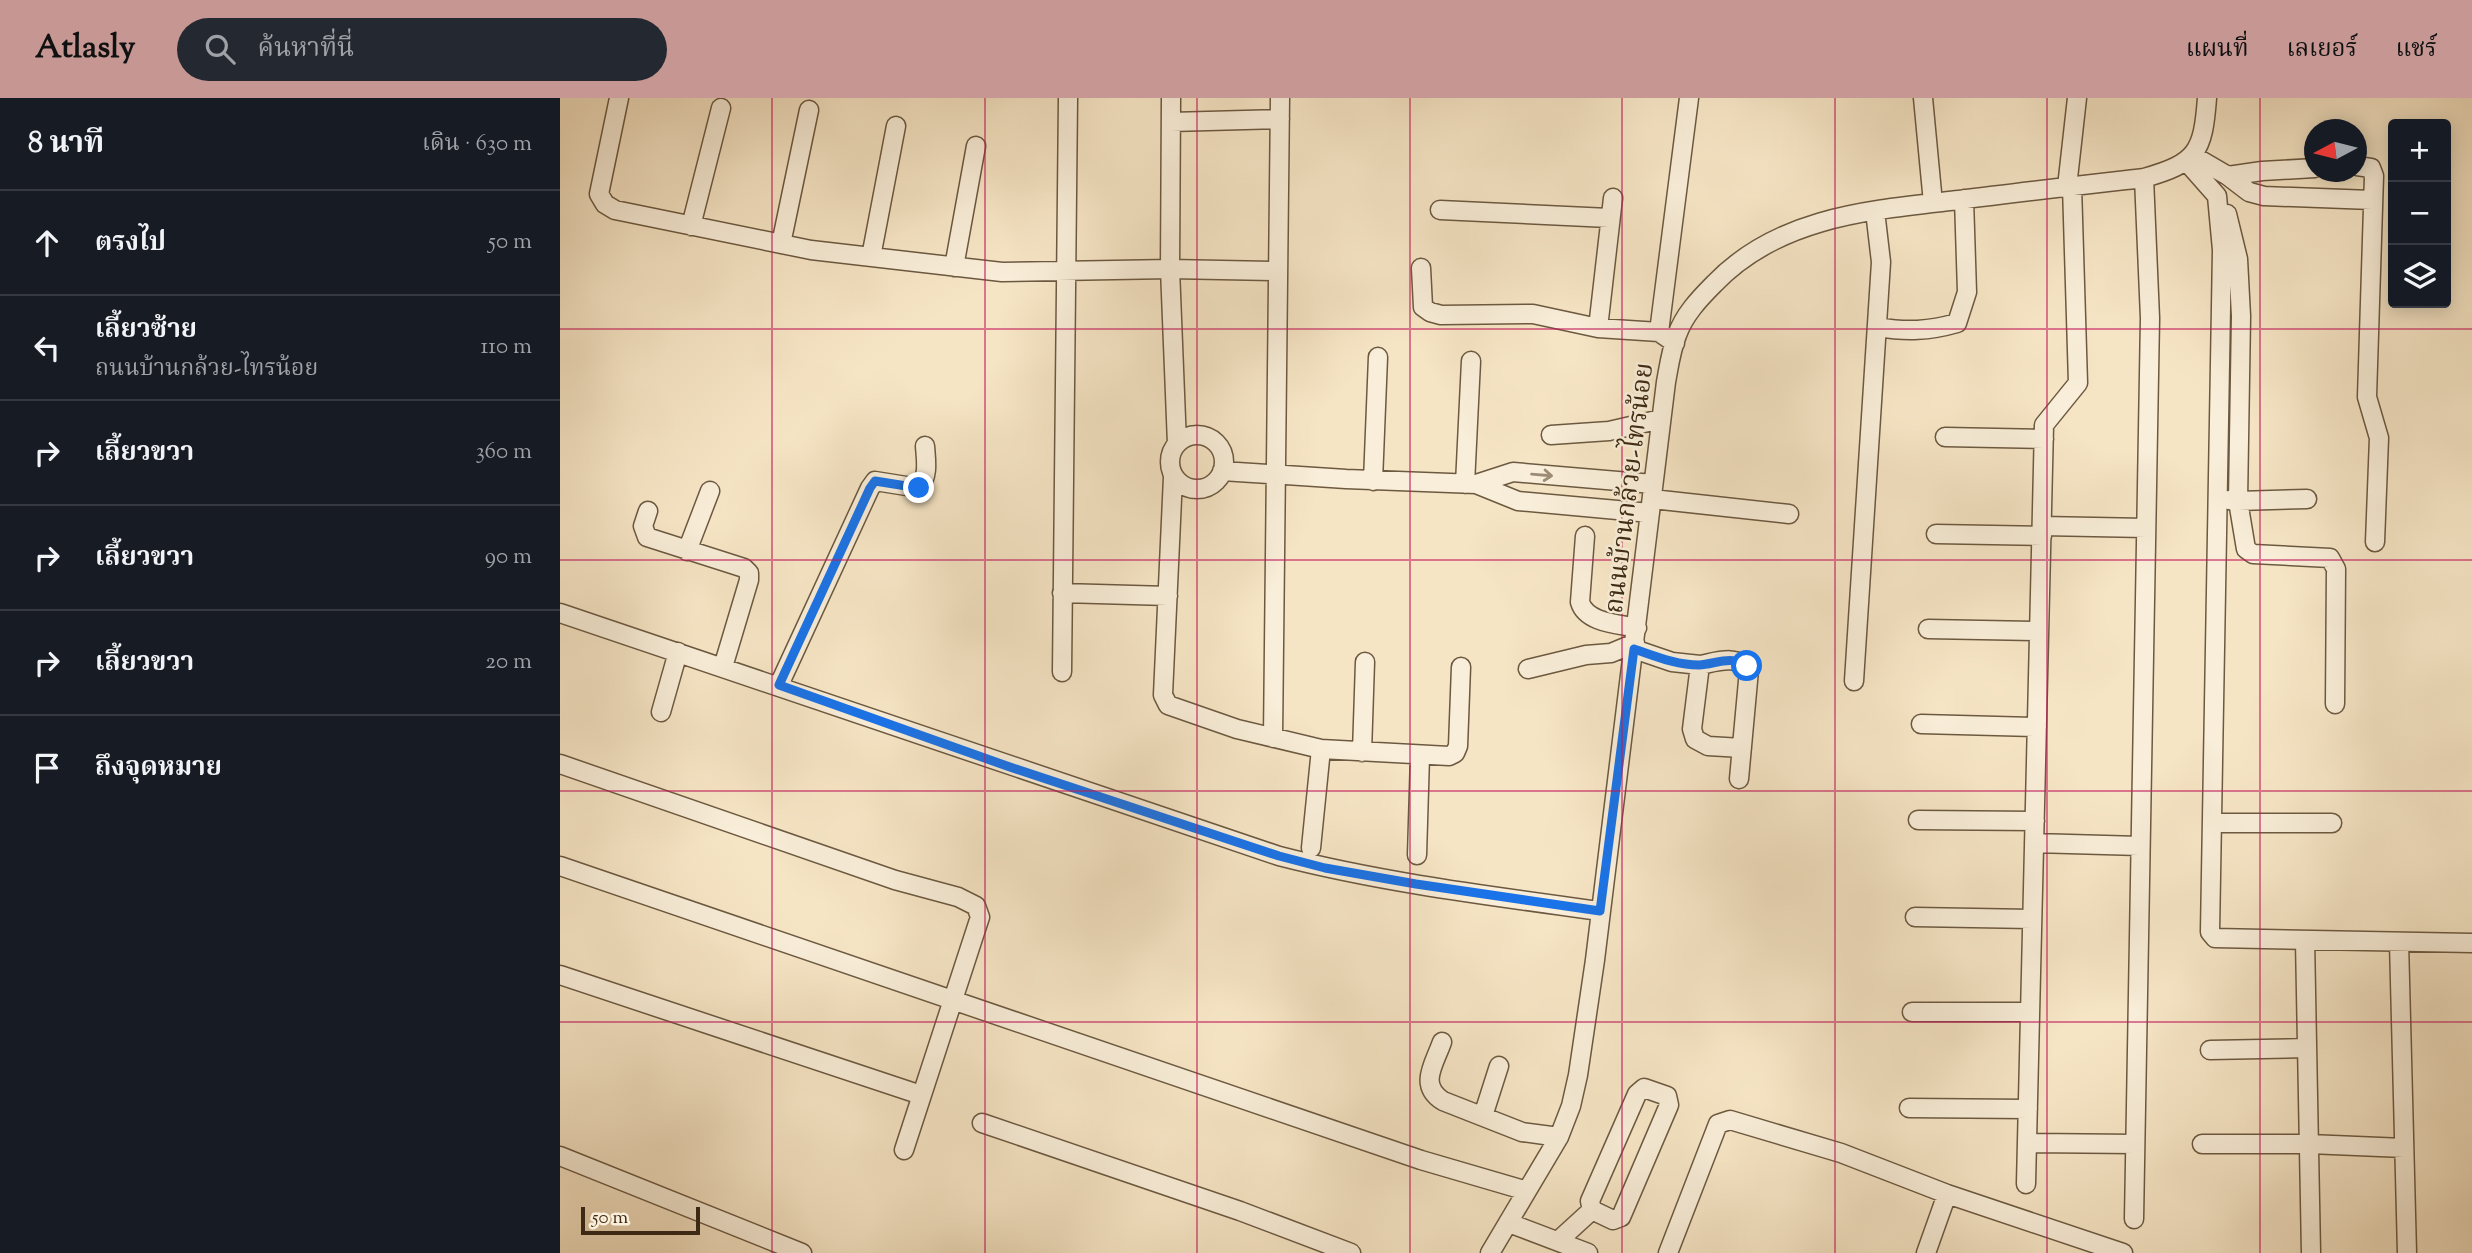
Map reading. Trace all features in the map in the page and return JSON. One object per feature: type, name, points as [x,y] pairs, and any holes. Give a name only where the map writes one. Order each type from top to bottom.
[{"type":"street","points":[[620,98],[599,194],[605,204],[615,210],[781,244],[1002,272],[1170,269],[1278,271]]},
{"type":"street","points":[[1062,672],[1068,98]]},
{"type":"street","points":[[1171,98],[1170,269],[1177,444]]},
{"type":"street","points":[[1273,738],[1280,98]]},
{"type":"street","points":[[1660,332],[1689,98]]},
{"type":"street","points":[[1923,98],[1933,203]]},
{"type":"street","points":[[2026,1184],[2044,425],[2078,383],[2069,187],[2077,98]]},
{"type":"street","points":[[2190,158],[2203,135],[2207,98]]},
{"type":"street","points":[[691,226],[721,108]]},
{"type":"street","points":[[781,244],[809,110]]},
{"type":"street","points":[[1171,122],[1280,119]]},
{"type":"street","points":[[871,257],[895,126]]},
{"type":"street","points":[[954,267],[976,146]]},
{"type":"street","points":[[2190,158],[2228,176],[2249,192],[2264,196],[2372,200]]},
{"type":"street","points":[[2190,158],[2230,219],[2238,259],[2241,316],[2238,501],[2246,549],[2253,554],[2330,558],[2336,569],[2335,704]]},
{"type":"street","name":"ถนนบ้านกล้วย-ไทรน้อย","points":[[1490,1253],[1559,1137],[1578,1074],[1595,960],[1661,419],[1675,344],[1686,317],[1702,295],[1745,256],[1806,226],[1875,211],[2144,178],[2169,171],[2190,158]]},
{"type":"street","points":[[2367,168],[2371,169],[2374,176],[2367,397],[2379,438],[2375,542]]},
{"type":"street","points":[[2228,176],[2304,169]]},
{"type":"street","points":[[2133,1219],[2150,318],[2144,178]]},
{"type":"street","points":[[2217,196],[2222,250],[2212,936],[2472,943]]},
{"type":"street","points":[[1598,328],[1613,198]]},
{"type":"street","points":[[1878,327],[1918,331],[1957,323],[1966,292],[1964,199]]},
{"type":"street","points":[[1440,210],[1609,218]]},
{"type":"street","points":[[1854,681],[1881,262],[1875,211]]},
{"type":"street","points":[[1421,268],[1423,307],[1430,312],[1441,315],[1533,314],[1598,328],[1660,332],[1675,344]]},
{"type":"street","points":[[1373,481],[1378,357]]},
{"type":"street","points":[[1471,361],[1471,484]]},
{"type":"street","points":[[1551,435],[1609,431],[1661,419]]},
{"type":"street","points":[[1173,477],[1184,486],[1197,490],[1211,486],[1222,471],[1224,461],[1220,448],[1209,438],[1196,435],[1182,439],[1172,449],[1169,463],[1173,477],[1163,695],[1168,705],[1189,714],[1321,749],[1449,757],[1457,751],[1461,667]]},
{"type":"street","points":[[1945,437],[2044,439]]},
{"type":"street","points":[[779,685],[870,488],[875,481],[919,488],[925,481],[925,446]]},
{"type":"street","points":[[1222,471],[1373,481],[1471,484],[1513,472],[1652,499],[1789,514]]},
{"type":"street","points":[[1471,484],[1518,501],[1652,499]]},
{"type":"street","points":[[687,551],[710,491]]},
{"type":"street","points":[[2219,500],[2307,499]]},
{"type":"street","points":[[648,512],[643,526],[647,537],[744,568],[749,573],[745,597],[723,667]]},
{"type":"street","points":[[1936,534],[2146,528]]},
{"type":"street","points":[[1585,536],[1580,602],[1581,607],[1594,619],[1672,662],[1700,665],[1733,660],[1741,662],[1749,670],[1739,779]]},
{"type":"street","points":[[1062,593],[1168,596]]},
{"type":"street","points":[[560,613],[1279,856],[1325,868],[1416,884],[1600,911]]},
{"type":"street","points":[[1928,629],[2039,631]]},
{"type":"street","points":[[1528,669],[1586,655],[1611,653],[1635,640]]},
{"type":"street","points":[[661,712],[678,652]]},
{"type":"street","points":[[1362,752],[1366,662]]},
{"type":"street","points":[[1700,665],[1692,729],[1695,739],[1708,746],[1742,748]]},
{"type":"street","points":[[1921,724],[2037,727]]},
{"type":"street","points":[[1311,848],[1321,749]]},
{"type":"street","points":[[1417,855],[1420,756]]},
{"type":"street","points":[[560,764],[895,880],[972,903],[979,911],[980,917],[904,1150]]},
{"type":"street","points":[[1918,820],[2035,821]]},
{"type":"street","points":[[2213,823],[2332,823]]},
{"type":"street","points":[[2034,843],[2140,846]]},
{"type":"street","points":[[560,866],[1421,1160],[1527,1191]]},
{"type":"street","points":[[1915,917],[2032,919]]},
{"type":"street","points":[[2305,940],[2311,1253]]},
{"type":"street","points":[[2399,942],[2407,1253]]},
{"type":"street","points":[[560,975],[921,1095]]},
{"type":"street","points":[[1912,1012],[2030,1012]]},
{"type":"street","points":[[1442,1042],[1430,1077],[1429,1086],[1433,1094],[1443,1101],[1522,1132],[1559,1137]]},
{"type":"street","points":[[2210,1050],[2307,1048]]},
{"type":"street","points":[[1483,1116],[1499,1066]]},
{"type":"street","points":[[1644,1088],[1667,1096],[1669,1105],[1621,1217],[1613,1220],[1592,1210],[1592,1197],[1639,1090],[1644,1088]]},
{"type":"street","points":[[1909,1108],[2028,1109]]},
{"type":"street","points":[[1668,1253],[1718,1124],[1724,1120],[1841,1153],[1947,1194],[2123,1253]]},
{"type":"street","points":[[982,1123],[1240,1211],[1351,1253]]},
{"type":"street","points":[[2027,1143],[2135,1144]]},
{"type":"street","points":[[2202,1144],[2309,1144],[2404,1148]]},
{"type":"street","points":[[560,1156],[802,1253]]},
{"type":"street","points":[[1926,1253],[1947,1194]]},
{"type":"street","points":[[1558,1241],[1592,1210]]},
{"type":"street","points":[[1508,1223],[1588,1253]]},
{"type":"route","points":[[919,488],[875,481],[870,488],[779,685],[1007,766],[1238,843],[1325,868],[1476,894],[1600,911],[1634,649],[1672,662],[1700,665],[1733,660],[1747,666]]}]
